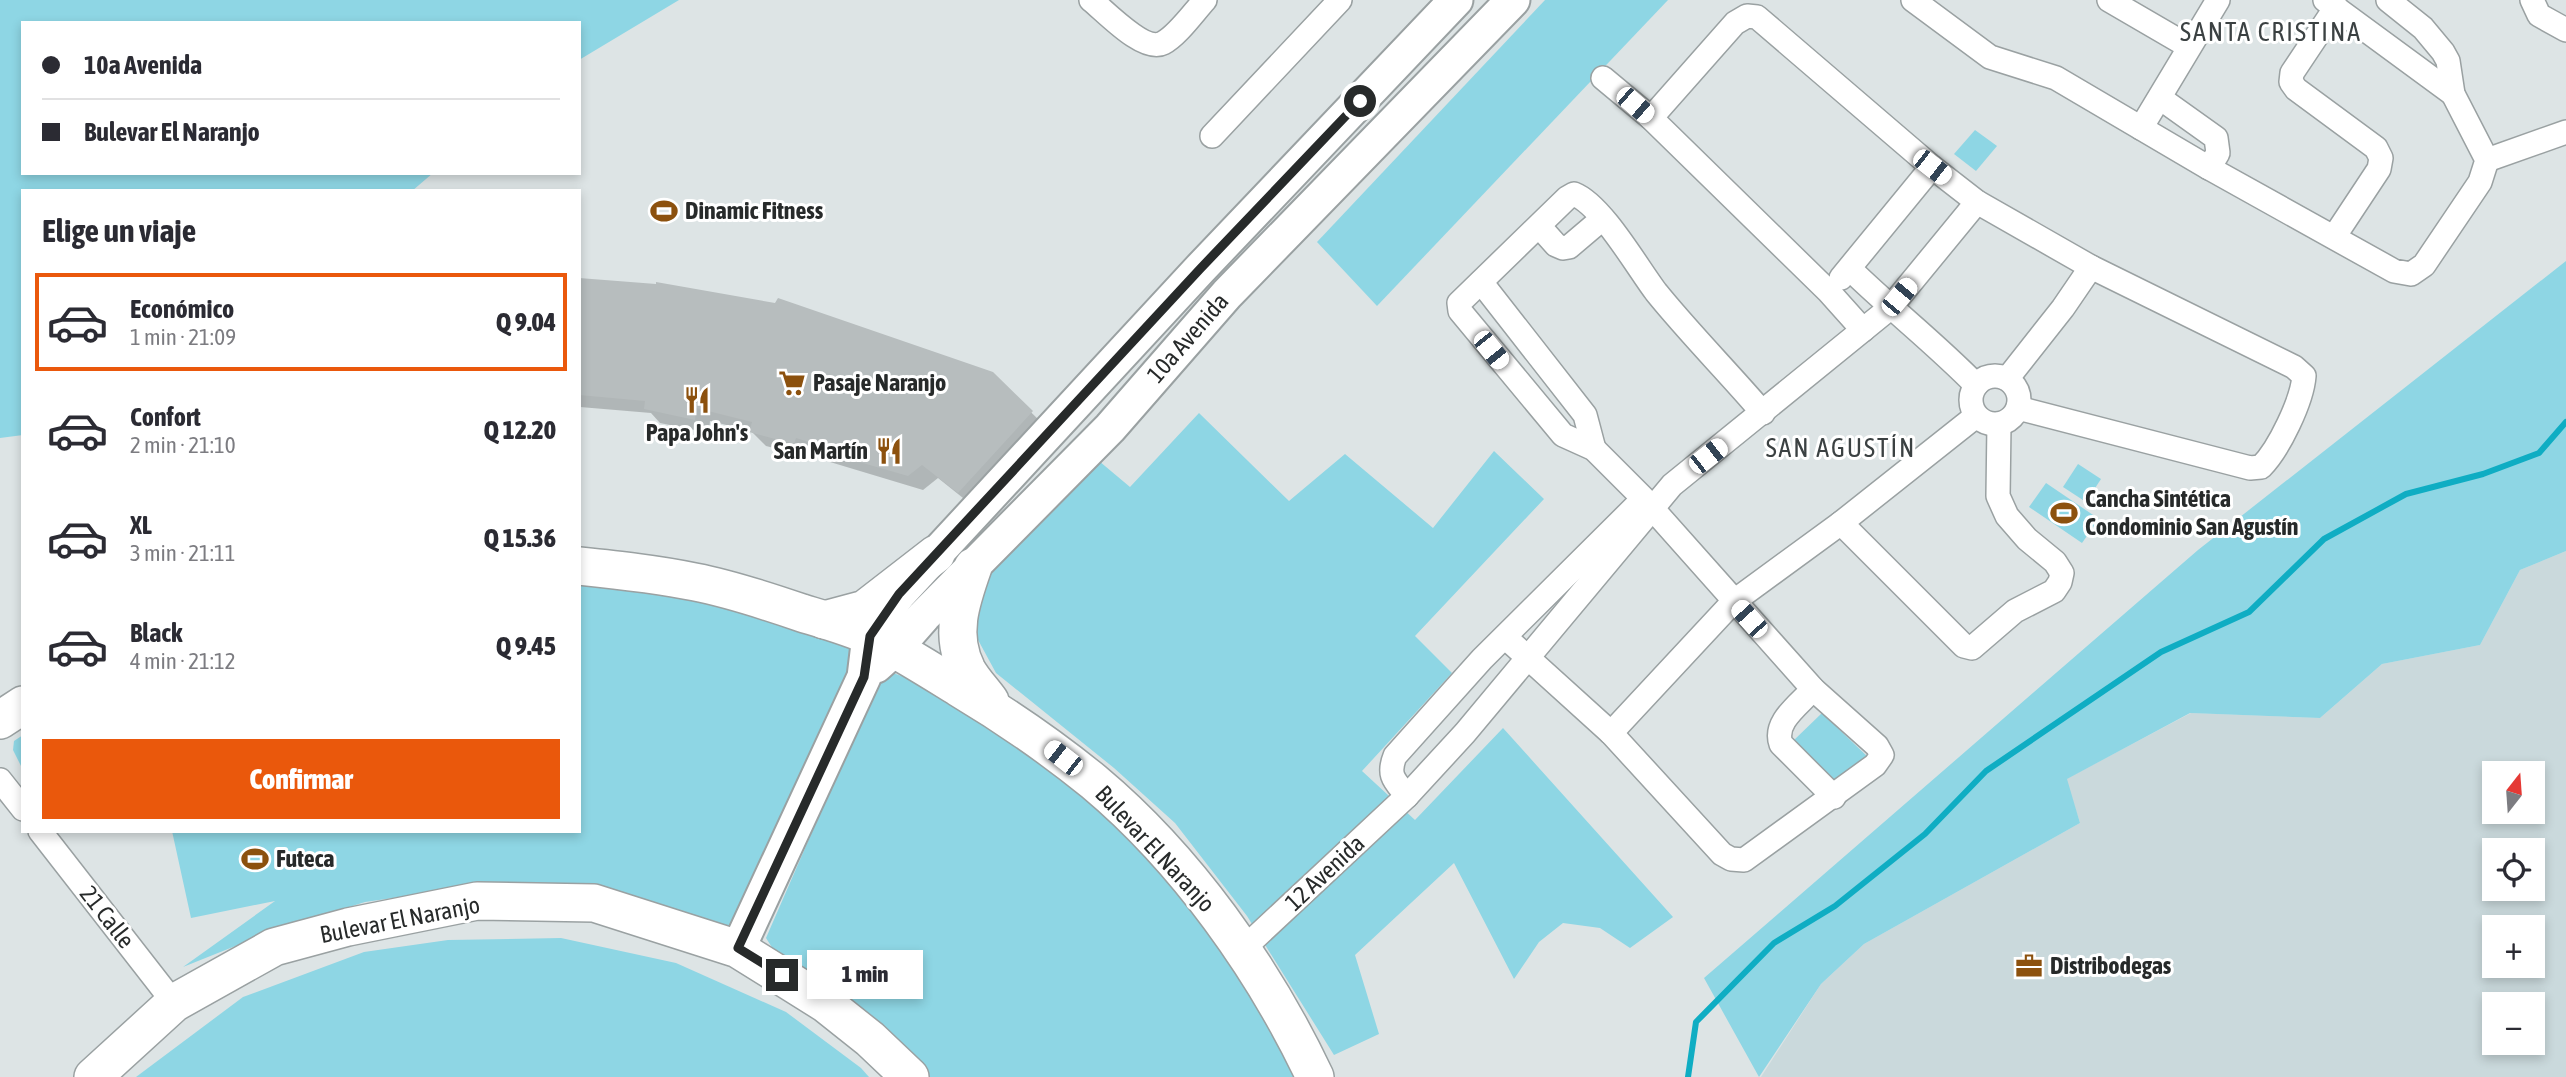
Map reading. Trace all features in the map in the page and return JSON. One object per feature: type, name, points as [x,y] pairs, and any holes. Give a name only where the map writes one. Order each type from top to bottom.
[{"type":"main road","points":[[824,620],[865,609],[936,554]]},
{"type":"main road","name":"Bulevar El Naranjo","points":[[581,566],[695,582],[751,596],[824,620],[882,643],[997,711],[1095,783],[1178,867],[1242,950],[1298,1042],[1315,1077]]},
{"type":"main road","points":[[973,567],[958,616],[959,647],[967,670],[997,711]]},
{"type":"main road","points":[[0,720],[21,706]]},
{"type":"main road","name":"Bulevar El Naranjo","points":[[93,1077],[174,1003],[274,947],[348,927],[477,901],[594,903],[738,948],[826,1004],[870,1039],[910,1077]]},
{"type":"street","points":[[1091,0],[1143,43],[1156,46],[1167,40],[1205,0]]},
{"type":"street","points":[[1212,136],[1340,0]]},
{"type":"street","name":"10a Avenida","points":[[738,948],[882,643],[899,594],[1200,269],[1456,0]]},
{"type":"street","name":"10a Avenida","points":[[882,643],[973,567],[1110,428],[1227,294],[1513,0]]},
{"type":"street","points":[[1913,0],[1990,57],[2056,78],[2209,168],[2399,273],[2416,272],[2424,265],[2480,182],[2487,160],[2453,94],[2448,61],[2437,43],[2388,0]]},
{"type":"street","points":[[2109,0],[2188,46]]},
{"type":"street","points":[[2141,128],[2218,0]]},
{"type":"street","points":[[2532,0],[2539,15],[2566,30]]},
{"type":"street","points":[[2334,237],[2379,169],[2381,158],[2376,148],[2296,89],[2291,82],[2292,73],[2331,3],[2453,94]]},
{"type":"street","points":[[1651,118],[1735,23],[1746,16],[1757,17],[1932,167],[1977,202],[2091,267],[2294,367],[2304,376],[2303,390],[2271,458],[2261,467],[2250,468],[2018,408]]},
{"type":"street","points":[[1603,78],[1651,118],[1829,292],[1863,330]]},
{"type":"street","points":[[2160,98],[2216,138],[2218,153],[2209,168]]},
{"type":"street","points":[[2487,160],[2566,132]]},
{"type":"street","points":[[1829,292],[1932,167]]},
{"type":"street","points":[[1505,637],[1611,733],[1722,853],[1731,859],[1744,860],[1875,765],[1882,755],[1877,746],[1813,689],[1648,503],[1594,449],[1563,435],[1460,311],[1460,303],[1464,296],[1574,194],[1583,197],[1656,292],[1763,412]]},
{"type":"street","points":[[1407,796],[1394,780],[1390,768],[1395,756],[1482,659],[1648,503],[1890,308],[1977,202]]},
{"type":"street","points":[[1539,226],[1556,245],[1563,248],[1569,247],[1602,219]]},
{"type":"street","points":[[2007,379],[2063,308],[2091,267]]},
{"type":"street","points":[[1850,268],[1890,308],[1938,346],[1976,385]]},
{"type":"street","points":[[1200,269],[1227,294]]},
{"type":"street","points":[[1481,282],[1585,415],[1594,449]]},
{"type":"street","points":[[1990,376],[2007,379],[2018,393],[2018,408],[2008,421],[1999,424],[1983,421],[1976,416],[1970,399],[1976,385],[1990,376]]},
{"type":"street","points":[[1611,733],[1734,601],[1841,523],[1976,416]]},
{"type":"street","points":[[1841,523],[1964,646],[1972,648],[2015,611],[2054,591],[2062,573],[2055,562],[2027,539],[2007,516],[1998,496],[1999,424]]},
{"type":"street","name":"12 Avenida","points":[[1242,950],[1407,796],[1465,733],[1648,503]]},
{"type":"street","points":[[1482,659],[1508,681]]},
{"type":"street","points":[[1813,689],[1780,725],[1778,735],[1781,744],[1834,797]]},
{"type":"street","points":[[0,780],[21,806]]},
{"type":"street","name":"21 Calle","points":[[42,833],[174,1003]]},
{"type":"shaded area","points":[[0,0],[679,0],[581,59],[581,21],[21,21],[21,175],[431,175],[414,189],[21,189],[21,435],[0,438]]},
{"type":"shaded area","points":[[1545,0],[1668,0],[1377,306],[1317,242]]},
{"type":"shaded area","points":[[1975,130],[1997,146],[1976,171],[1954,154]]},
{"type":"shaded area","points":[[2566,261],[2566,551],[2520,570],[2480,645],[2382,664],[2320,718],[2190,713],[2067,779],[2080,823],[1864,944],[1821,984],[1759,1077],[1704,978],[2198,550]]},
{"type":"shaded area","points":[[1199,413],[1289,501],[1345,454],[1433,528],[1494,451],[1544,499],[1415,636],[1452,673],[1362,771],[1415,820],[1503,728],[1673,917],[1630,948],[1600,928],[1563,923],[1539,942],[1514,979],[1454,863],[1355,955],[1379,1034],[1334,1055],[1247,916],[1175,823],[1114,768],[996,673],[977,638],[976,609],[984,581],[1099,461],[1130,487]]},
{"type":"shaded area","points":[[2078,464],[2101,479],[2086,502],[2063,487]]},
{"type":"shaded area","name":"Cancha Sintética Condominio San Agustín","points":[[2046,483],[2099,519],[2082,543],[2029,507]]},
{"type":"shaded area","points":[[2566,551],[2566,1077],[1761,1077],[1821,984],[1864,944],[2080,823],[2066,779],[2191,713],[2320,718],[2382,664],[2480,645],[2520,570]]},
{"type":"shaded area","points":[[581,584],[707,599],[835,639],[849,649],[852,662],[733,925],[716,926],[456,889],[365,902],[270,932],[183,967],[275,901],[191,918],[172,833],[581,833]]},
{"type":"shaded area","points":[[891,672],[929,686],[980,716],[1057,772],[1130,836],[1193,907],[1220,944],[1300,1077],[928,1077],[898,1043],[773,949],[766,938],[879,678]]},
{"type":"shaded area","points":[[1822,713],[1871,760],[1843,791],[1792,742]]},
{"type":"shaded area","points":[[21,736],[21,766],[13,750],[14,741]]},
{"type":"shaded area","points":[[561,938],[676,963],[786,1012],[861,1068],[869,1077],[136,1077],[243,997],[364,952],[448,940]]},
{"type":"building","name":"Pasaje Naranjo","points":[[581,278],[656,282],[775,303],[778,298],[993,372],[1033,411],[958,493],[922,465],[908,476],[814,449],[815,444],[796,438],[794,444],[749,432],[752,422],[696,408],[695,420],[644,409],[645,401],[581,395]]},
{"type":"waterway","points":[[1688,1077],[1696,1022],[1774,943],[1835,906],[1925,834],[1986,771],[2161,652],[2249,612],[2324,539],[2406,494],[2483,474],[2539,453],[2566,422]]},
{"type":"place","name":"Dinamic Fitness","points":[[664,211]]},
{"type":"place","name":"Pasaje Naranjo","points":[[792,383]]},
{"type":"place","name":"Papa John's","points":[[697,400]]},
{"type":"place","name":"San Martín","points":[[889,451]]},
{"type":"place","name":"Cancha Sintética Condominio San Agustín","points":[[2064,513]]},
{"type":"place","name":"Futeca","points":[[255,859]]},
{"type":"place","name":"Distribodegas","points":[[2029,966]]},
{"type":"district","name":"SANTA CRISTINA","points":[[2271,32]]},
{"type":"district","name":"SAN AGUSTÍN","points":[[1841,448]]},
{"type":"route","points":[[782,975],[738,948],[864,677],[870,636],[899,594],[1200,269],[1360,101]]}]
